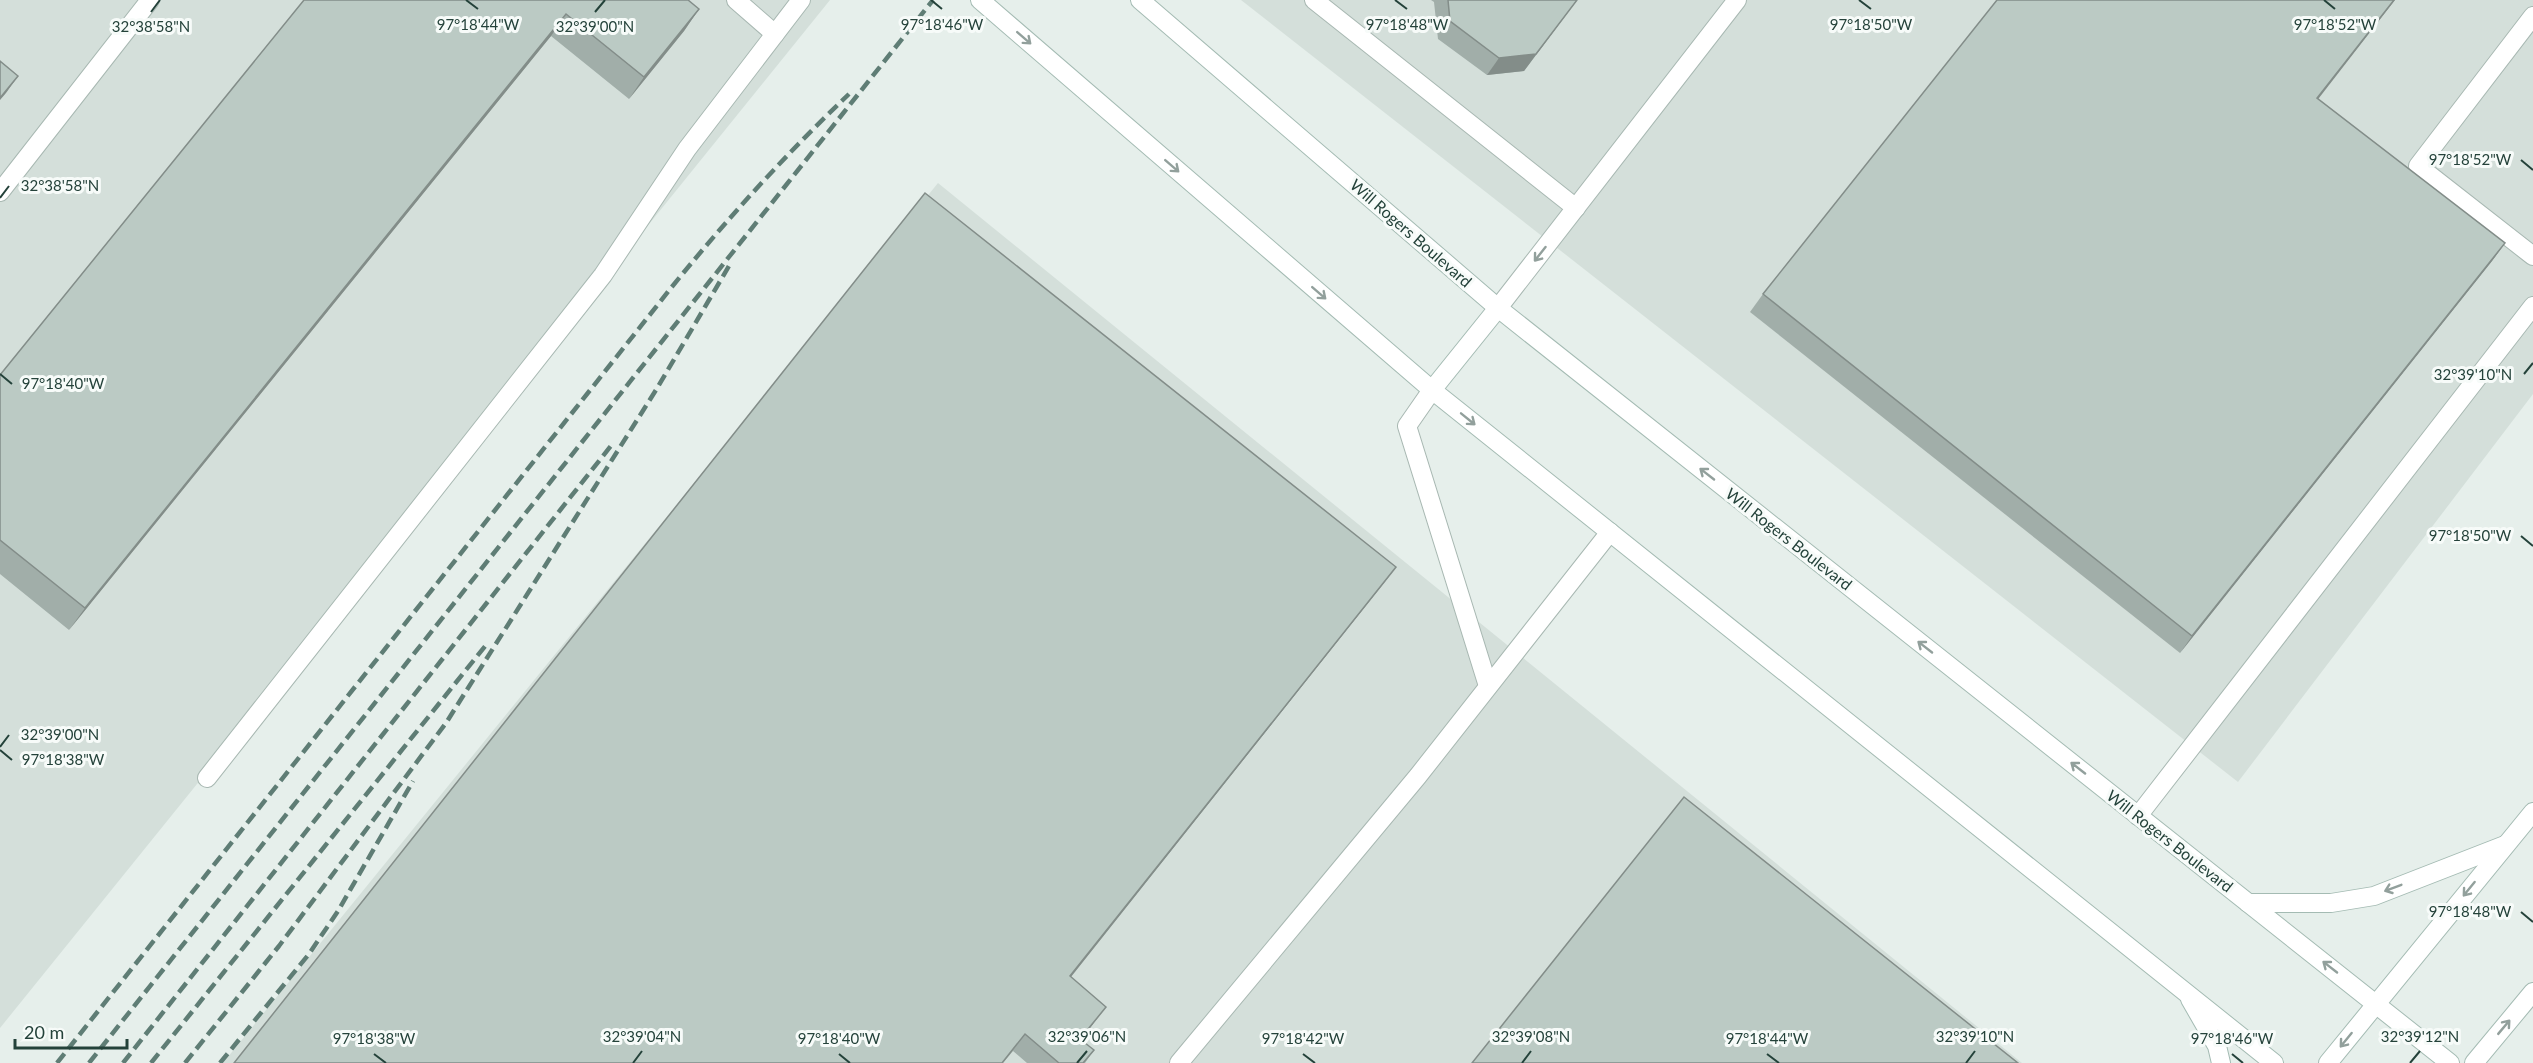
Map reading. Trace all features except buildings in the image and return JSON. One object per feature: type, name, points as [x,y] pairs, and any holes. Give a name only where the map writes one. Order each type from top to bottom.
[{"type":"main road","points":[[0,192],[150,0]]},
{"type":"main road","points":[[736,0],[776,34]]},
{"type":"main road","points":[[207,778],[603,275],[687,149],[801,0]]},
{"type":"main road","points":[[980,0],[1432,390],[2274,1063]]},
{"type":"main road","name":"Will Rogers Boulevard","points":[[1140,0],[1498,308],[2450,1063]]},
{"type":"main road","points":[[1314,0],[1576,208]]},
{"type":"main road","points":[[1488,686],[1407,426],[1432,390],[1737,0]]},
{"type":"main road","points":[[2533,16],[2418,166],[2533,256]]},
{"type":"main road","points":[[2138,816],[2533,306]]},
{"type":"main road","points":[[1179,1063],[1418,776],[1610,532]]},
{"type":"main road","points":[[2328,1063],[2533,812]]},
{"type":"main road","points":[[2248,903],[2331,903],[2374,896],[2506,845]]},
{"type":"main road","points":[[2184,990],[2217,1046],[2221,1063]]},
{"type":"main road","points":[[2474,1063],[2533,992]]},
{"type":"shaded area","points":[[0,0],[830,0],[0,1028]]},
{"type":"shaded area","points":[[1241,0],[2533,0],[2533,394],[2238,782]]},
{"type":"shaded area","points":[[938,183],[2022,1063],[223,1063]]},
{"type":"railway","points":[[89,1063],[933,0]]},
{"type":"railway","points":[[57,1063],[671,288],[757,188],[849,94]]},
{"type":"railway","points":[[185,1063],[279,946],[446,723],[656,390],[729,266]]},
{"type":"railway","points":[[123,1063],[614,442]]},
{"type":"railway","points":[[151,1063],[486,645]]},
{"type":"railway","points":[[220,1063],[309,954],[338,911],[413,781]]}]
